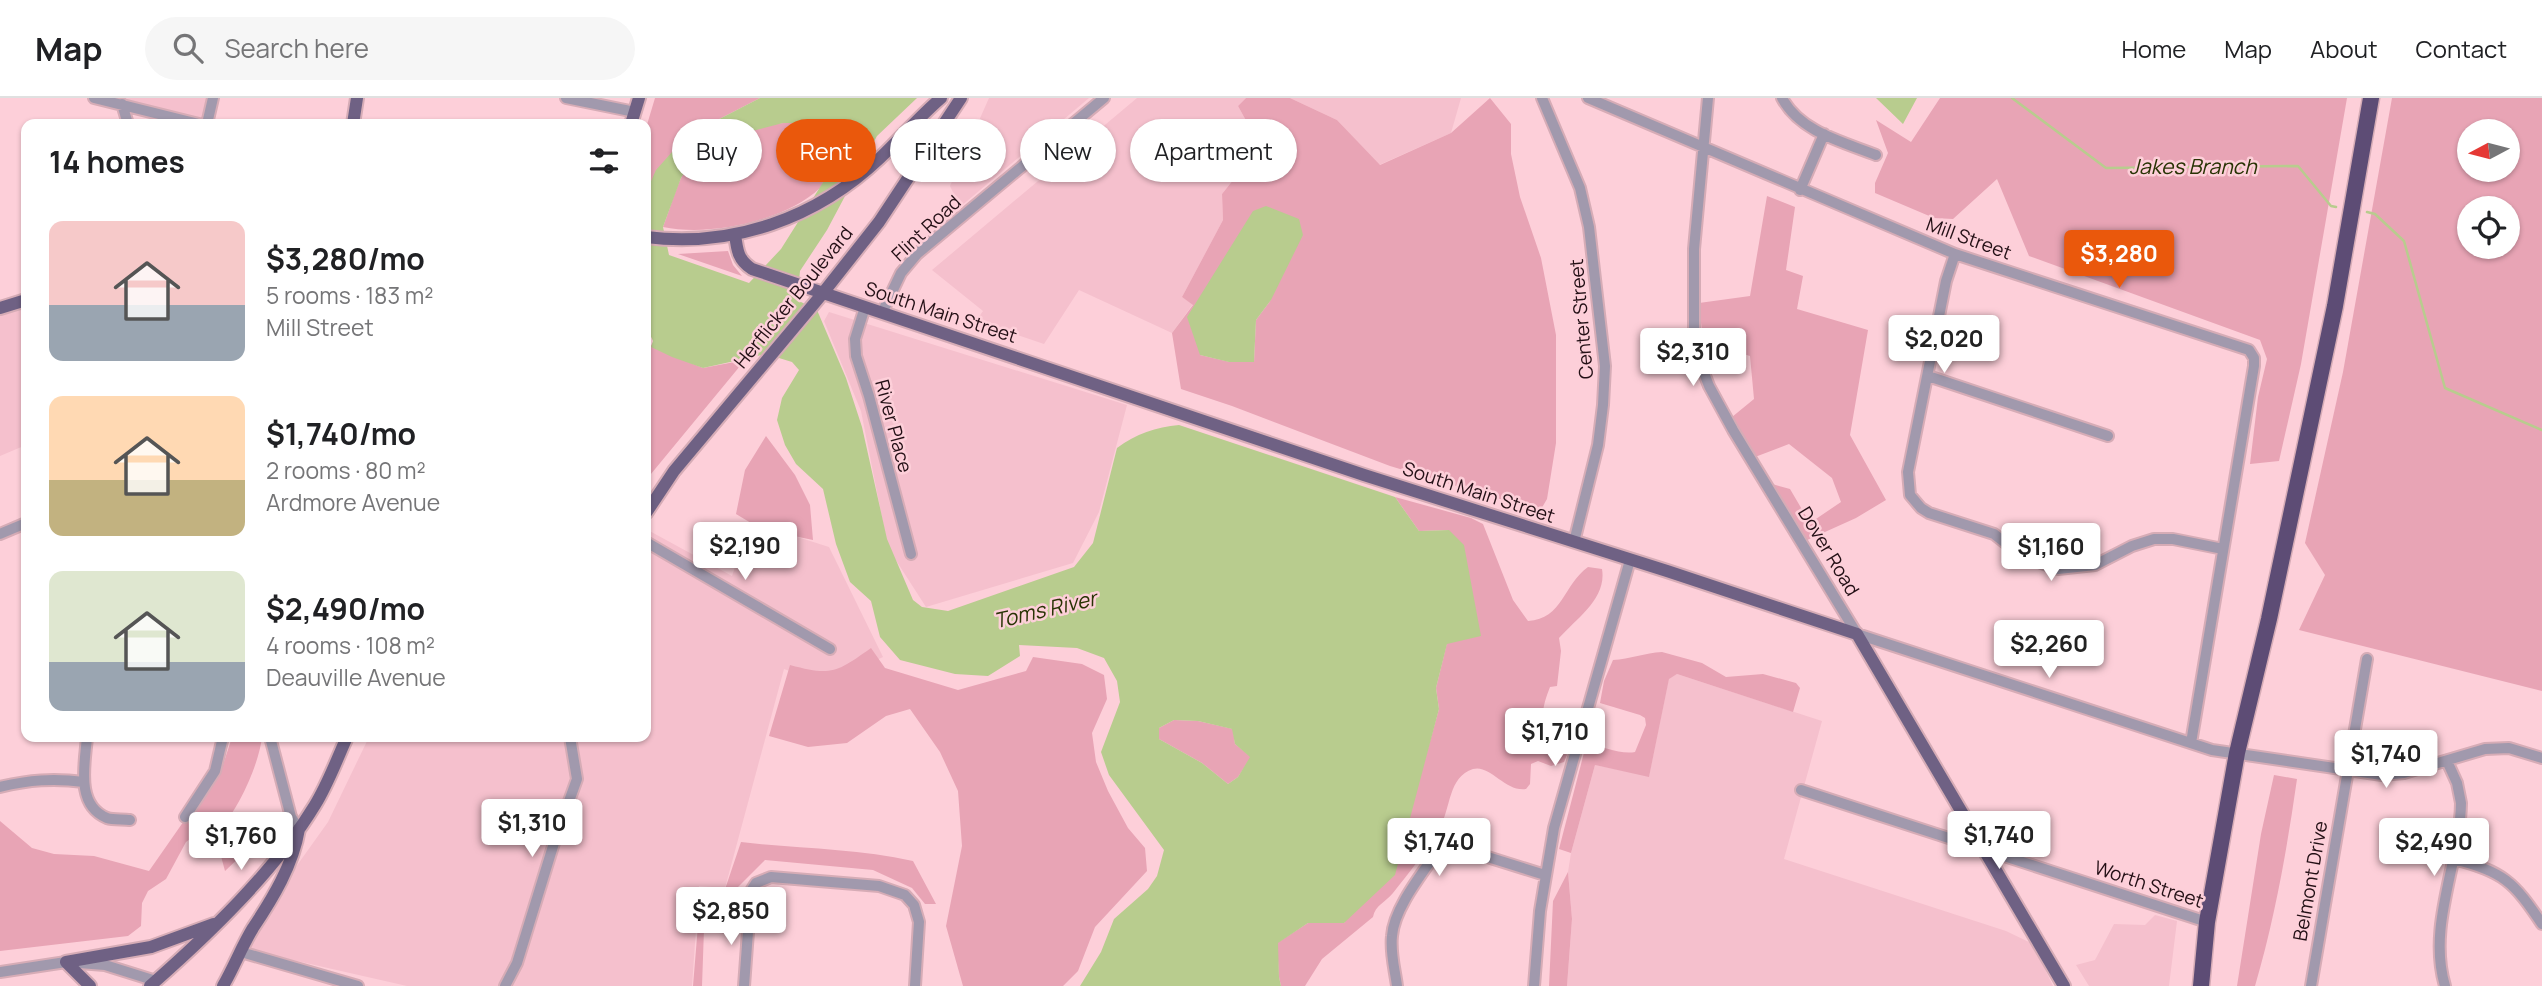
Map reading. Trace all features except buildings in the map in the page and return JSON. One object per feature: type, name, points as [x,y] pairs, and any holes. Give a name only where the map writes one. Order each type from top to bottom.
[{"type":"highway","points":[[2199,986],[2207,922],[2237,753],[2269,619],[2335,306],[2371,98]]},
{"type":"main road","points":[[354,119],[357,98]]},
{"type":"main road","points":[[633,118],[639,98]]},
{"type":"main road","points":[[651,238],[702,239],[735,234],[785,221],[817,205],[864,172],[941,98]]},
{"type":"main road","name":"Herflicker Boulevard","points":[[651,506],[674,471],[879,222],[961,98]]},
{"type":"main road","name":"South Main Street","points":[[735,234],[743,263],[752,269],[1364,475],[1857,634]]},
{"type":"main road","points":[[0,309],[21,303]]},
{"type":"main road","name":"Dover Road","points":[[1857,634],[2064,986]]},
{"type":"main road","points":[[157,984],[220,921],[299,829],[317,802],[345,742]]},
{"type":"main road","points":[[223,986],[252,929],[264,914],[295,849],[299,829]]},
{"type":"main road","points":[[66,962],[151,947],[220,921]]},
{"type":"main road","points":[[66,962],[90,986]]},
{"type":"street","points":[[94,98],[180,119]]},
{"type":"street","points":[[208,119],[213,98]]},
{"type":"street","points":[[566,98],[633,118]]},
{"type":"street","name":"Flint Road","points":[[882,313],[901,273],[917,254],[1104,98]]},
{"type":"street","name":"Center Street","points":[[1542,98],[1580,188],[1590,227],[1603,343],[1603,405],[1598,445],[1574,542]]},
{"type":"street","name":"Mill Street","points":[[1588,98],[1955,254],[2249,350],[2254,358],[2254,366],[2191,743]]},
{"type":"street","name":"Dover Road","points":[[1708,98],[1693,298],[1694,331],[1699,360],[1709,386],[1733,430],[1857,634]]},
{"type":"street","points":[[1782,98],[1801,121],[1824,134],[1876,155]]},
{"type":"street","points":[[122,104],[126,119]]},
{"type":"street","points":[[1800,190],[1824,134]]},
{"type":"street","points":[[1955,254],[1946,281],[1908,472],[1910,495],[1915,502],[1928,513],[1994,534],[2022,556],[2058,569],[2095,565],[2154,539],[2173,539],[2223,549]]},
{"type":"street","name":"River Place","points":[[864,307],[855,339],[856,356],[911,554]]},
{"type":"street","points":[[1928,376],[2108,436]]},
{"type":"street","points":[[0,534],[21,525]]},
{"type":"street","points":[[651,545],[830,649]]},
{"type":"street","points":[[1534,986],[1545,875],[1557,818],[1630,560]]},
{"type":"street","name":"South Main Street","points":[[1857,634],[2212,750],[2382,775],[2404,773],[2485,749],[2509,748],[2542,758]]},
{"type":"street","name":"Belmont Drive","points":[[2311,986],[2367,659]]},
{"type":"street","points":[[87,742],[83,782],[85,793],[94,808],[107,818],[130,820]]},
{"type":"street","points":[[185,817],[215,771],[222,742]]},
{"type":"street","points":[[271,742],[291,817],[299,829]]},
{"type":"street","points":[[505,986],[517,963],[577,779],[571,742]]},
{"type":"street","points":[[2445,986],[2439,944],[2461,803],[2457,783],[2447,761]]},
{"type":"street","points":[[0,787],[30,780],[83,782]]},
{"type":"street","name":"Worth Street","points":[[1801,790],[2207,922]]},
{"type":"street","points":[[1397,986],[1392,934],[1396,915],[1443,843],[1545,875]]},
{"type":"street","points":[[2453,859],[2495,872],[2520,891],[2542,924]]},
{"type":"street","points":[[744,986],[753,886],[764,878],[771,877],[879,886],[899,892],[914,905],[919,922],[915,986]]},
{"type":"street","points":[[242,953],[358,986]]},
{"type":"street","points":[[0,972],[66,962],[105,965],[157,984]]},
{"type":"shaded area","points":[[96,98],[213,98],[208,119],[186,119]]},
{"type":"shaded area","points":[[655,98],[760,98],[719,119],[672,119],[672,154],[651,184],[651,119],[649,119]]},
{"type":"shaded area","points":[[989,98],[1089,98],[1064,119],[1020,119],[1020,156],[1006,168],[1006,119],[980,119]]},
{"type":"shaded area","points":[[1137,98],[1246,98],[1238,106],[1245,119],[1130,119],[1130,182],[1232,182],[1222,194],[1223,220],[1182,297],[1193,304],[1172,333],[1079,290],[1044,344],[976,321],[983,311],[932,270],[1037,182],[1116,182],[1116,119],[1112,119]]},
{"type":"shaded area","points":[[1246,98],[1290,98],[1337,120],[1380,165],[1451,133],[1490,98],[1511,124],[1511,154],[1520,197],[1541,258],[1556,335],[1556,443],[1547,499],[1540,511],[1390,466],[1181,389],[1172,333],[1193,305],[1182,297],[1223,220],[1222,194],[1232,182],[1297,182],[1297,119],[1245,119],[1238,106]],"holes":[[[1271,300],[1256,320],[1254,362],[1230,362],[1200,355]]]},
{"type":"shaded area","points":[[1290,98],[1461,98],[1451,133],[1379,165],[1337,120]]},
{"type":"shaded area","points":[[1940,98],[2347,98],[2301,364],[2279,461],[2250,464],[2258,397],[2267,359],[2260,340],[2029,256],[1997,179],[1953,219],[1934,218],[1875,193],[1875,183],[1888,153],[1876,120],[1911,142]]},
{"type":"shaded area","points":[[2392,98],[2542,98],[2542,691],[2299,630],[2325,575],[2305,543],[2343,372]]},
{"type":"shaded area","points":[[776,124],[776,182],[824,182],[820,188],[787,209],[746,224],[702,230],[663,227],[680,182],[762,182],[762,126]]},
{"type":"shaded area","points":[[952,182],[990,182],[960,207],[950,186]]},
{"type":"shaded area","points":[[1767,196],[1795,207],[1786,270],[1803,276],[1797,309],[1868,330],[1850,435],[1886,500],[1856,518],[1805,541],[1772,484],[1790,489],[1810,523],[1841,502],[1832,478],[1789,444],[1755,457],[1732,417],[1754,399],[1750,356],[1703,342],[1699,303],[1750,296]]},
{"type":"shaded area","points":[[728,251],[733,265],[742,276],[678,254]]},
{"type":"shaded area","points":[[21,310],[21,447],[0,456],[0,314]]},
{"type":"shaded area","points":[[829,312],[1127,405],[1099,512],[1073,563],[926,607],[888,548],[861,411],[824,321]]},
{"type":"shaded area","points":[[654,341],[661,351],[703,368],[745,360],[651,474],[651,346]]},
{"type":"shaded area","points":[[766,436],[795,475],[810,505],[813,540],[761,529],[736,514],[745,470]]},
{"type":"shaded area","points":[[1395,497],[1471,518],[1483,524],[1513,600],[1528,621],[1540,619],[1556,608],[1588,567],[1602,569],[1600,589],[1595,598],[1559,638],[1561,651],[1557,686],[1550,687],[1544,706],[1546,732],[1550,738],[1557,736],[1567,755],[1564,762],[1551,766],[1538,761],[1531,764],[1530,784],[1526,789],[1511,786],[1486,770],[1473,769],[1465,773],[1454,786],[1444,819],[1435,836],[1393,893],[1376,909],[1373,917],[1322,959],[1305,986],[1281,986],[1277,943],[1308,923],[1344,923],[1420,777],[1439,709],[1436,688],[1447,643],[1448,530],[1419,531]]},
{"type":"shaded area","points":[[750,522],[829,547],[883,657],[826,684],[784,669],[725,888],[699,886],[692,986],[407,986],[248,950],[273,899],[328,822],[367,742],[651,742],[651,532],[732,576]]},
{"type":"shaded area","points":[[871,648],[885,668],[958,690],[1026,671],[1033,657],[1082,664],[1104,675],[1107,699],[1092,733],[1096,762],[1128,828],[1145,848],[1147,871],[1095,927],[1078,971],[1063,986],[963,986],[946,926],[962,846],[958,791],[940,752],[910,709],[886,716],[847,743],[808,747],[769,736],[790,665],[833,670]]},
{"type":"shaded area","points":[[1662,652],[1702,663],[1726,677],[1763,674],[1796,683],[1800,688],[1793,712],[1677,674],[1669,679],[1649,777],[1595,765],[1571,853],[1559,849],[1586,745],[1635,752],[1646,725],[1645,718],[1640,715],[1600,703],[1604,681],[1613,660]]},
{"type":"shaded area","points":[[1677,674],[1822,721],[1784,859],[2006,931],[2033,944],[2053,986],[1567,986],[1572,919],[1568,872],[1595,765],[1649,776],[1669,678]]},
{"type":"shaded area","points":[[1174,720],[1198,721],[1233,729],[1235,744],[1251,757],[1238,777],[1228,784],[1202,763],[1159,739],[1159,728]]},
{"type":"shaded area","points":[[230,742],[261,742],[247,785],[220,829],[232,848],[244,853],[225,871],[218,845],[211,834],[197,834],[186,842],[166,879],[148,891],[142,903],[141,926],[128,936],[0,951],[0,821],[32,848],[54,854],[94,856],[149,871],[223,765]]},
{"type":"shaded area","points":[[2274,775],[2297,779],[2285,857],[2255,986],[2237,986],[2261,834]]},
{"type":"shaded area","points":[[741,842],[849,851],[913,861],[936,904],[925,904],[912,888],[873,870],[765,860],[734,891],[726,934],[704,929],[702,986],[693,986],[699,913],[721,901]]},
{"type":"shaded area","points":[[1568,872],[1572,919],[1567,986],[1549,986],[1553,901]]},
{"type":"shaded area","points":[[2155,915],[2177,921],[2169,986],[2089,986],[2076,965],[2095,960],[2114,924],[2145,925]]},
{"type":"water","points":[[760,98],[917,98],[895,119],[890,119],[890,124],[876,138],[876,119],[776,119],[776,125],[762,128],[762,119],[719,119]]},
{"type":"water","points":[[1876,98],[1917,98],[1903,124]]},
{"type":"water","name":"Toms River","points":[[672,152],[672,182],[680,182],[663,227],[669,255],[749,283],[781,249],[823,182],[853,182],[827,230],[800,271],[797,300],[817,310],[846,378],[862,427],[887,539],[913,600],[922,607],[948,611],[1074,567],[1093,543],[1117,448],[1146,432],[1179,425],[1395,497],[1419,531],[1449,530],[1464,545],[1481,636],[1447,644],[1436,688],[1439,709],[1395,875],[1344,923],[1308,923],[1278,943],[1281,986],[1080,986],[1101,952],[1114,919],[1148,889],[1157,876],[1164,850],[1109,775],[1101,752],[1120,702],[1117,681],[1104,658],[1077,648],[1019,645],[1020,656],[988,676],[955,674],[900,660],[880,637],[871,601],[850,582],[836,544],[823,489],[796,464],[785,445],[777,420],[782,398],[799,370],[792,362],[766,354],[703,368],[651,347],[651,181],[656,170]],"holes":[[[1174,720],[1198,721],[1232,729],[1235,744],[1250,757],[1238,777],[1228,784],[1202,763],[1159,739],[1159,728]]]},
{"type":"water","points":[[1266,206],[1299,219],[1303,235],[1271,300],[1256,320],[1254,362],[1229,362],[1200,355],[1187,317],[1253,211]]},
{"type":"waterway","name":"Jakes Branch","points":[[2012,98],[2106,168],[2298,166],[2331,206],[2336,207]]},
{"type":"waterway","name":"Jakes Branch","points":[[2367,212],[2375,214],[2404,241],[2445,388],[2542,430]]}]
